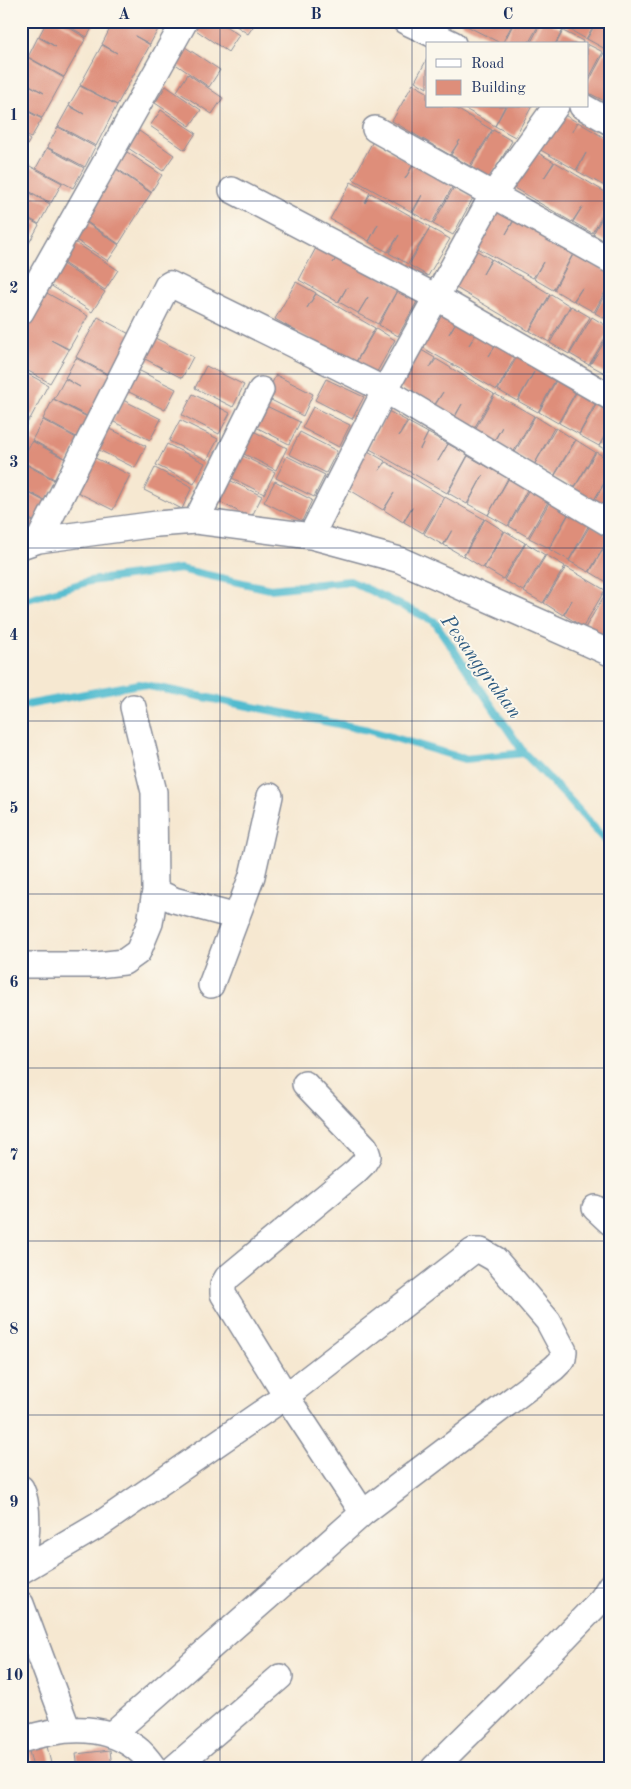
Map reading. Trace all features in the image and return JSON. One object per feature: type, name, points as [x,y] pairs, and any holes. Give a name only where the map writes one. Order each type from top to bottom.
[{"type":"street","points":[[21,312],[185,21]]},
{"type":"street","points":[[405,21],[449,42]]},
{"type":"street","points":[[311,536],[385,390],[492,196],[555,108]]},
{"type":"street","points":[[586,108],[610,122]]},
{"type":"street","points":[[375,128],[492,196],[610,260]]},
{"type":"street","points":[[232,190],[436,297],[610,397]]},
{"type":"street","points":[[30,543],[167,286],[170,284],[385,390],[610,524]]},
{"type":"street","points":[[196,521],[260,390]]},
{"type":"street","points":[[30,543],[157,524],[196,521],[311,536],[400,560],[610,653]]},
{"type":"street","points":[[21,965],[96,965],[124,962],[138,952],[150,924],[155,891],[154,792],[133,707]]},
{"type":"street","points":[[211,985],[252,876],[270,796]]},
{"type":"street","points":[[155,891],[174,900],[237,917]]},
{"type":"street","points":[[305,1084],[365,1146],[368,1156],[364,1164],[227,1278],[223,1285],[224,1294],[286,1396],[363,1513]]},
{"type":"street","points":[[21,1571],[99,1525],[286,1396],[473,1251],[481,1251],[495,1259],[548,1321],[564,1351],[563,1359],[554,1368],[363,1513],[111,1735]]},
{"type":"street","points":[[21,1488],[26,1498],[26,1550],[21,1571]]},
{"type":"street","points":[[434,1768],[607,1597]]},
{"type":"street","points":[[21,1604],[68,1730]]},
{"type":"street","points":[[174,1768],[280,1677]]},
{"type":"street","points":[[21,1740],[68,1730],[86,1729],[111,1735],[136,1748],[154,1768]]},
{"type":"building","points":[[47,21],[58,21],[86,38],[64,77],[28,57],[38,37],[56,47],[39,36]]},
{"type":"building","points":[[60,21],[96,21],[87,37]]},
{"type":"building","points":[[114,21],[155,21],[161,24],[150,44],[135,36],[150,45],[117,105],[80,85],[102,45],[117,53],[102,44]]},
{"type":"building","points":[[198,21],[218,21],[239,35],[228,52],[193,28]]},
{"type":"building","points":[[229,21],[257,21],[248,34]]},
{"type":"building","points":[[462,21],[514,21],[503,42],[498,42],[461,23]]},
{"type":"building","points":[[515,21],[541,21],[529,42],[504,42]]},
{"type":"building","points":[[542,21],[546,21],[563,30],[556,42],[531,42]]},
{"type":"building","points":[[556,21],[569,21],[566,27]]},
{"type":"building","points":[[570,21],[596,21],[586,39],[567,28]]},
{"type":"building","points":[[597,21],[610,21],[610,45],[607,50],[587,39]]},
{"type":"building","points":[[563,31],[583,41],[583,42],[557,42]]},
{"type":"building","points":[[588,44],[603,52],[588,80]]},
{"type":"building","points":[[185,47],[220,70],[209,87],[174,63]]},
{"type":"building","points":[[604,53],[610,56],[610,104],[588,93],[588,83]]},
{"type":"building","points":[[27,57],[64,78],[42,118],[21,107],[21,81],[44,93],[21,80],[21,68]]},
{"type":"building","points":[[426,61],[426,87],[415,81]]},
{"type":"building","points":[[188,74],[223,98],[212,114],[177,91]]},
{"type":"building","points":[[413,84],[426,91],[426,108],[455,108],[492,130],[470,166],[451,155],[460,140],[450,155],[392,121]]},
{"type":"building","points":[[80,86],[117,105],[96,146],[58,126],[69,106],[84,114],[69,105]]},
{"type":"building","points":[[166,86],[201,110],[190,126],[155,103]]},
{"type":"building","points":[[21,108],[42,119],[31,138],[21,133]]},
{"type":"building","points":[[464,108],[504,108],[495,126]]},
{"type":"building","points":[[505,108],[531,108],[515,137],[495,126]]},
{"type":"building","points":[[161,110],[196,133],[185,150],[150,126]]},
{"type":"building","points":[[557,111],[577,122],[572,132],[578,122],[610,141],[610,189],[577,171],[586,153],[576,170],[537,148]]},
{"type":"building","points":[[58,127],[95,147],[85,167],[47,147]]},
{"type":"building","points":[[493,130],[512,141],[490,178],[471,167]]},
{"type":"building","points":[[139,131],[174,155],[163,171],[128,148]]},
{"type":"building","points":[[21,134],[30,140],[21,156]]},
{"type":"building","points":[[373,141],[413,164],[405,179],[414,164],[453,186],[432,223],[413,213],[422,195],[412,212],[353,179]]},
{"type":"building","points":[[47,148],[84,168],[73,188],[36,168]]},
{"type":"building","points":[[535,151],[554,162],[544,178],[555,162],[610,195],[610,203],[592,233],[573,222],[582,207],[572,222],[514,188]]},
{"type":"building","points":[[127,152],[162,175],[151,192],[116,168]]},
{"type":"building","points":[[24,163],[62,183],[51,203],[21,187],[21,169]]},
{"type":"building","points":[[116,169],[151,193],[119,244],[84,220]]},
{"type":"building","points":[[351,182],[370,192],[365,203],[371,193],[430,227],[408,264],[389,253],[399,235],[388,252],[369,242],[378,224],[369,241],[330,219]]},
{"type":"building","points":[[454,187],[473,198],[453,235],[433,224]]},
{"type":"building","points":[[21,188],[50,204],[39,224],[21,214]]},
{"type":"building","points":[[610,204],[610,244],[593,234]]},
{"type":"building","points":[[494,208],[514,219],[506,234],[515,219],[574,252],[553,290],[534,279],[543,262],[533,278],[474,246]]},
{"type":"building","points":[[21,215],[39,225],[28,245],[21,241]]},
{"type":"building","points":[[84,221],[119,245],[108,261],[73,238]]},
{"type":"building","points":[[430,228],[450,239],[428,276],[409,265]]},
{"type":"building","points":[[73,241],[118,270],[105,290],[60,261]]},
{"type":"building","points":[[21,242],[28,245],[21,258]]},
{"type":"building","points":[[319,242],[339,253],[333,263],[340,253],[399,287],[378,324],[358,314],[368,297],[358,313],[339,302],[347,287],[338,302],[299,280]]},
{"type":"building","points":[[472,248],[491,259],[483,274],[492,259],[550,294],[529,331],[451,285]]},
{"type":"building","points":[[574,253],[610,273],[610,283],[594,312],[574,301],[582,288],[573,301],[554,290]]},
{"type":"building","points":[[61,263],[105,292],[92,312],[47,283]]},
{"type":"building","points":[[296,282],[316,293],[307,308],[316,294],[375,328],[354,365],[275,319]]},
{"type":"building","points":[[610,285],[610,321],[595,313]]},
{"type":"building","points":[[399,287],[419,298],[398,336],[379,325]]},
{"type":"building","points":[[45,292],[88,316],[69,349],[51,340],[69,350],[50,383],[21,367],[21,334]]},
{"type":"building","points":[[551,294],[570,306],[549,342],[530,331]]},
{"type":"building","points":[[571,306],[590,317],[569,354],[550,343]]},
{"type":"building","points":[[438,308],[458,318],[449,334],[458,319],[478,330],[469,345],[479,330],[498,341],[489,356],[498,342],[518,352],[497,390],[418,345]]},
{"type":"building","points":[[98,317],[135,337],[113,377],[76,357]]},
{"type":"building","points":[[592,317],[610,328],[610,330],[589,365],[570,354]]},
{"type":"building","points":[[376,328],[395,340],[374,377],[354,366]]},
{"type":"building","points":[[610,333],[610,376],[590,365]]},
{"type":"building","points":[[155,338],[193,357],[182,378],[145,359]]},
{"type":"building","points":[[416,347],[435,358],[430,368],[436,359],[494,394],[473,430],[454,419],[462,404],[453,419],[434,407],[443,392],[433,407],[395,384]]},
{"type":"building","points":[[519,353],[558,375],[538,412],[518,401],[534,372],[517,401],[498,390]]},
{"type":"building","points":[[76,358],[113,378],[91,418],[54,399],[65,379],[80,387],[65,378]]},
{"type":"building","points":[[206,366],[244,385],[233,407],[195,388]]},
{"type":"building","points":[[21,370],[48,385],[30,419],[21,414]]},
{"type":"building","points":[[138,370],[176,389],[165,410],[127,391]]},
{"type":"building","points":[[276,375],[313,394],[303,416],[265,397]]},
{"type":"building","points":[[559,375],[579,386],[558,423],[539,412]]},
{"type":"building","points":[[326,379],[364,397],[352,419],[315,400]]},
{"type":"building","points":[[580,386],[599,397],[579,434],[559,423]]},
{"type":"building","points":[[193,394],[230,413],[219,434],[182,415]]},
{"type":"building","points":[[495,394],[534,416],[513,453],[494,442],[502,427],[493,442],[474,431]]},
{"type":"building","points":[[600,398],[610,403],[610,426],[599,446],[579,435]]},
{"type":"building","points":[[53,399],[91,419],[80,439],[43,419]]},
{"type":"building","points":[[123,400],[161,419],[150,440],[112,421]]},
{"type":"building","points":[[262,404],[300,422],[289,444],[252,425]]},
{"type":"building","points":[[313,407],[350,425],[339,447],[302,428]]},
{"type":"building","points":[[388,411],[407,421],[399,436],[408,422],[468,455],[447,493],[368,448]]},
{"type":"building","points":[[21,416],[29,420],[21,433]]},
{"type":"building","points":[[535,416],[554,428],[534,465],[514,454]]},
{"type":"building","points":[[43,420],[80,440],[69,460],[32,440]]},
{"type":"building","points":[[180,420],[218,439],[207,460],[169,441]]},
{"type":"building","points":[[108,428],[146,446],[135,468],[97,449]]},
{"type":"building","points":[[556,428],[575,440],[554,476],[534,465]]},
{"type":"building","points":[[610,428],[610,452],[599,446]]},
{"type":"building","points":[[249,429],[287,448],[276,470],[238,451]]},
{"type":"building","points":[[300,432],[337,451],[326,473],[289,454]]},
{"type":"building","points":[[576,440],[595,452],[574,488],[554,477]]},
{"type":"building","points":[[32,441],[69,461],[58,481],[21,461]]},
{"type":"building","points":[[167,444],[205,463],[194,484],[156,465]]},
{"type":"building","points":[[366,450],[385,461],[379,471],[386,462],[444,497],[423,533],[404,522],[412,507],[403,522],[384,510],[394,493],[383,510],[345,487]]},
{"type":"building","points":[[596,452],[610,460],[610,473],[594,500],[574,489]]},
{"type":"building","points":[[237,453],[275,472],[264,494],[226,475]]},
{"type":"building","points":[[287,456],[325,475],[314,497],[276,478]]},
{"type":"building","points":[[468,456],[508,478],[488,515],[468,504],[483,475],[467,504],[448,493]]},
{"type":"building","points":[[93,457],[130,475],[113,510],[75,491]]},
{"type":"building","points":[[21,462],[58,482],[46,501],[21,488]]},
{"type":"building","points":[[155,468],[192,487],[182,509],[144,490]]},
{"type":"building","points":[[610,475],[610,510],[594,500]]},
{"type":"building","points":[[225,478],[262,496],[251,518],[214,499]]},
{"type":"building","points":[[509,478],[528,488],[508,526],[488,515]]},
{"type":"building","points":[[275,481],[312,500],[302,521],[264,502]]},
{"type":"building","points":[[21,489],[46,502],[35,522],[21,514]]},
{"type":"building","points":[[529,489],[549,500],[528,537],[509,526]]},
{"type":"building","points":[[445,497],[484,519],[463,556],[444,545],[452,530],[443,545],[424,534]]},
{"type":"building","points":[[550,501],[570,511],[549,548],[529,538]]},
{"type":"building","points":[[570,512],[590,523],[569,560],[549,549]]},
{"type":"building","points":[[21,516],[35,523],[24,543],[21,541]]},
{"type":"building","points":[[485,519],[504,531],[483,568],[464,556]]},
{"type":"building","points":[[591,524],[610,536],[589,572],[569,561]]},
{"type":"building","points":[[505,531],[525,543],[503,579],[484,568]]},
{"type":"building","points":[[610,537],[610,584],[590,572]]},
{"type":"building","points":[[526,543],[545,555],[523,591],[504,580]]},
{"type":"building","points":[[546,555],[565,566],[543,603],[524,592]]},
{"type":"building","points":[[566,567],[605,590],[583,627],[564,615],[572,600],[563,615],[544,603]]},
{"type":"building","points":[[607,591],[610,593],[610,630],[604,639],[585,628]]},
{"type":"building","points":[[47,1746],[52,1768],[33,1768],[29,1751]]},
{"type":"building","points":[[110,1750],[112,1768],[78,1768],[76,1754]]},
{"type":"waterway","name":"Pesanggrahan","points":[[21,601],[90,581],[180,569],[270,589],[350,581],[434,621],[524,753],[566,796],[610,846]]},
{"type":"waterway","points":[[21,706],[139,684],[368,730],[465,759],[524,753]]}]
